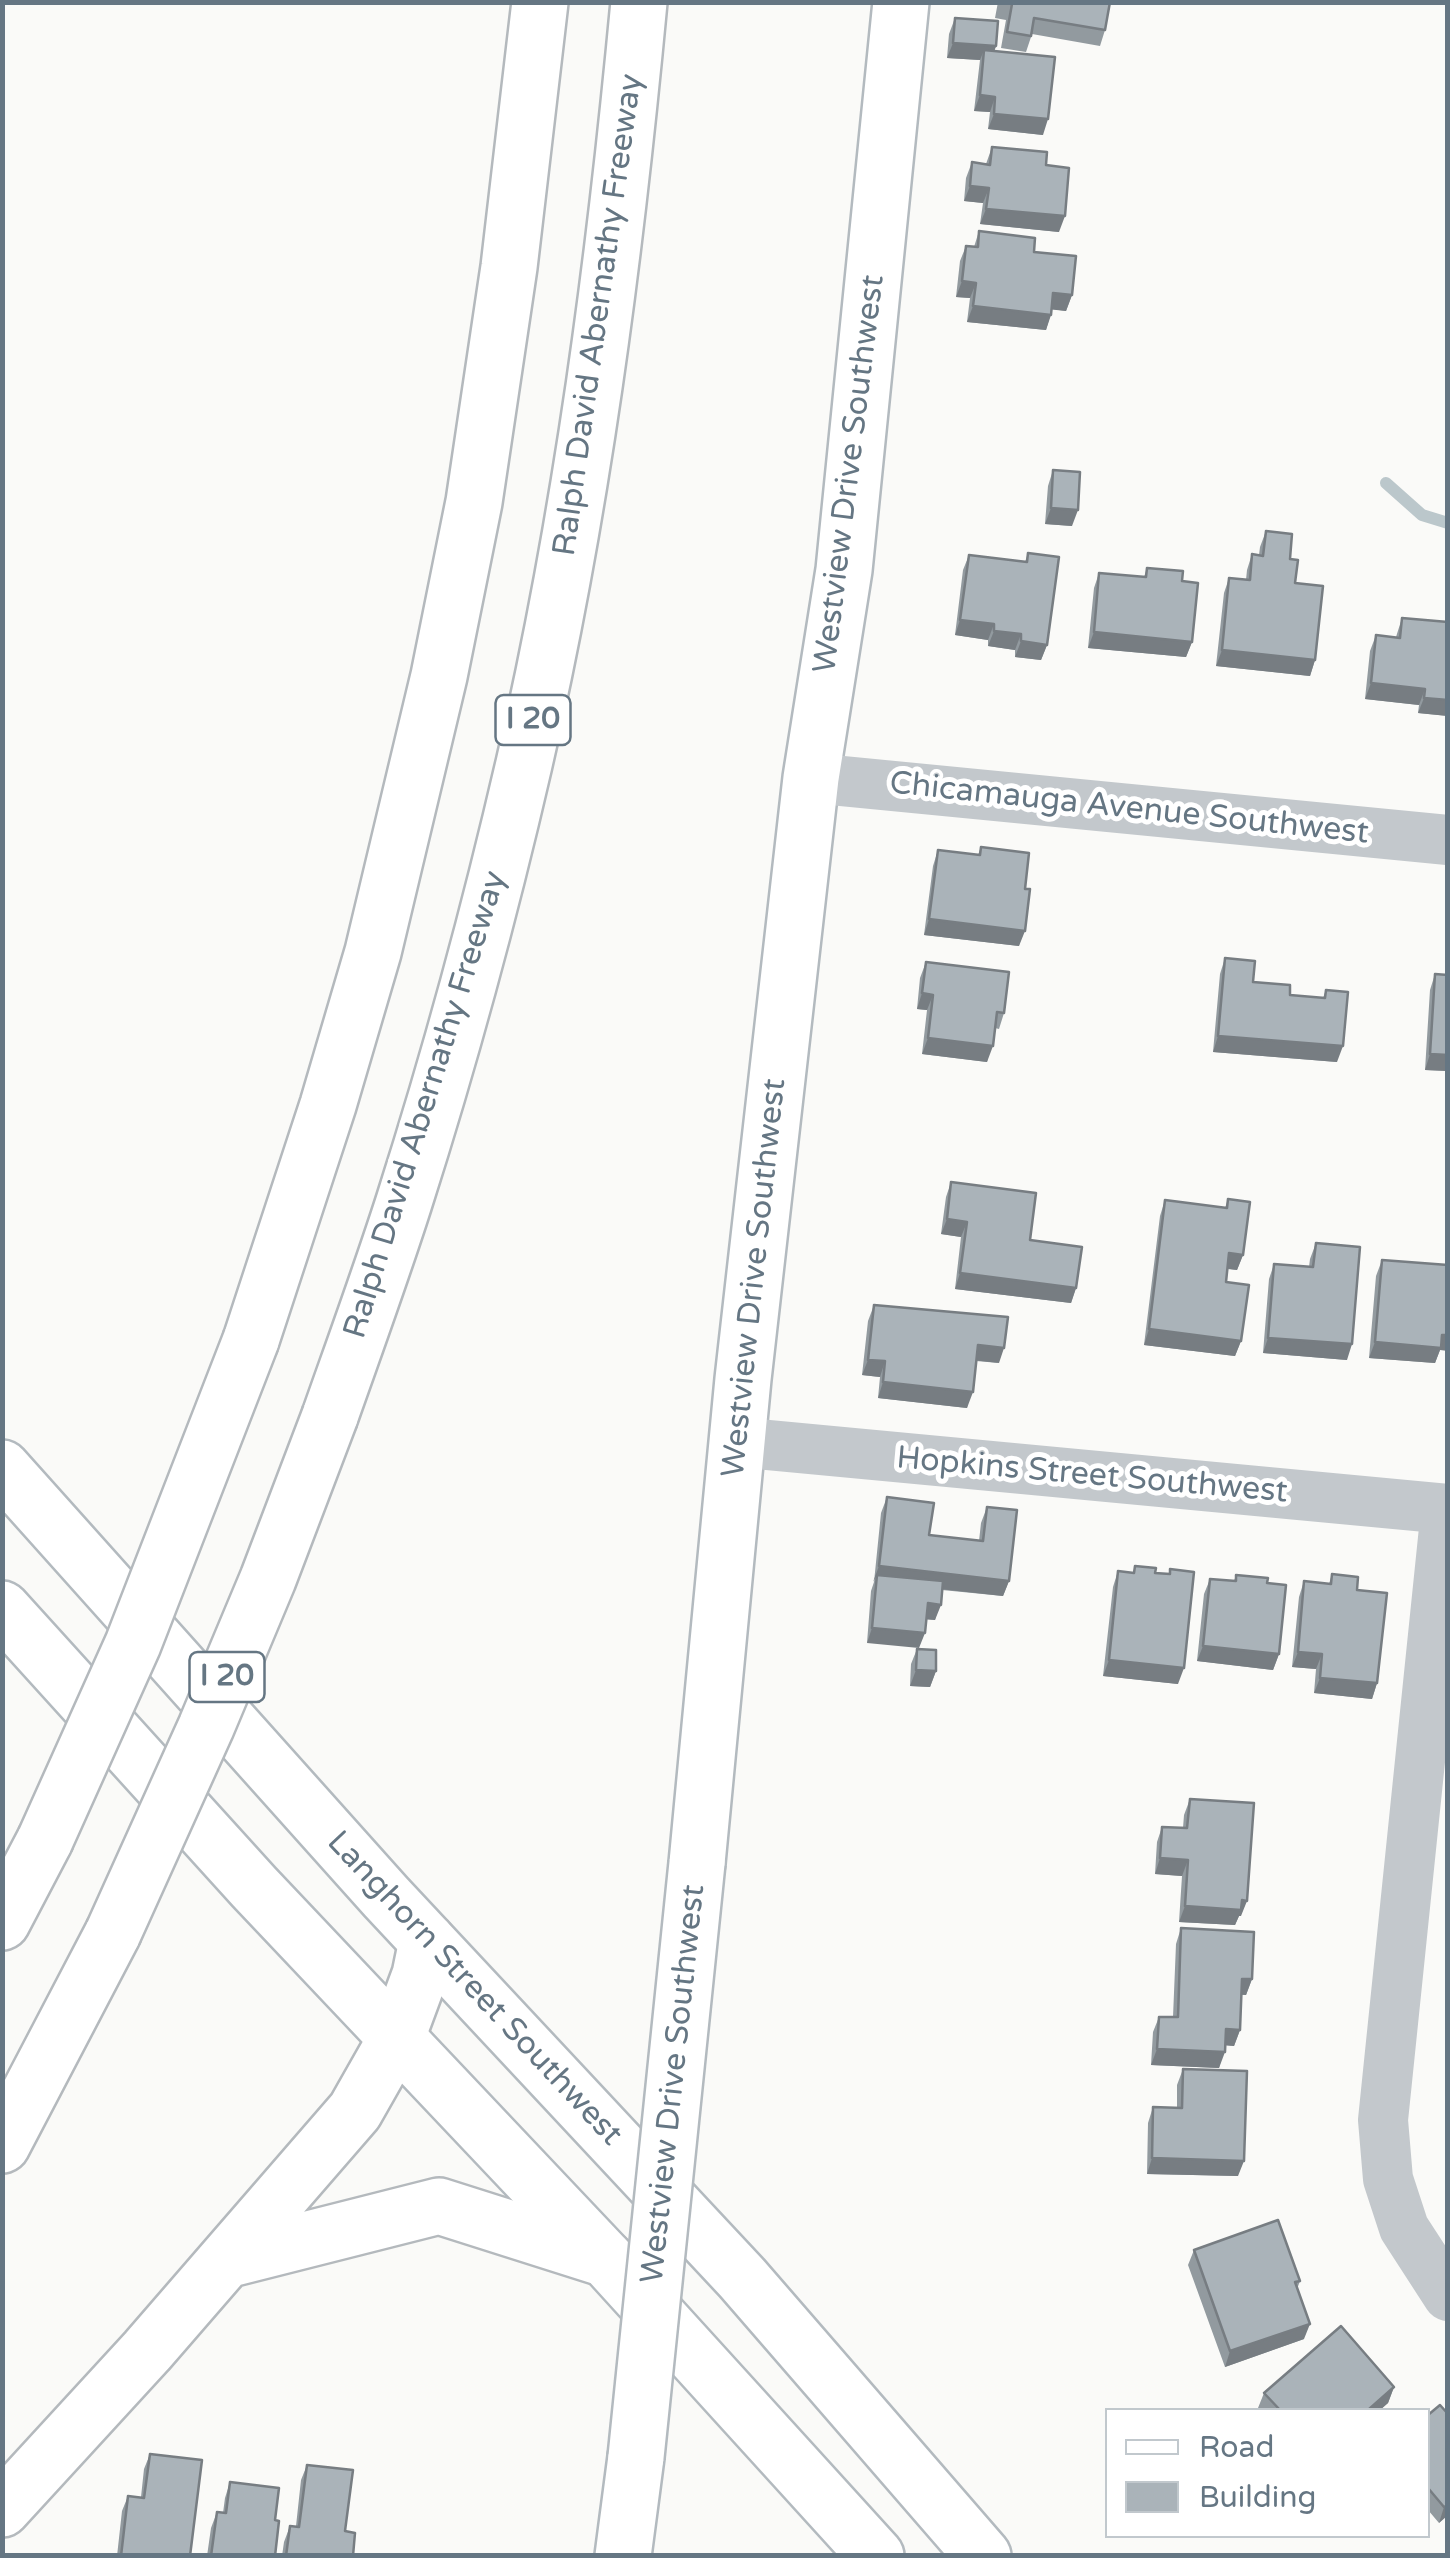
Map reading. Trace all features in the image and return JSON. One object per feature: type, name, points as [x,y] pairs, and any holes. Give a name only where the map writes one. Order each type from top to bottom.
[{"type":"main road","points":[[2,1922],[45,1840],[133,1644],[251,1340],[373,952],[439,676],[474,502],[509,267],[540,2]]},
{"type":"main road","name":"Ralph David Abernathy Freeway","points":[[2,2145],[113,1932],[254,1612],[330,1416],[404,1201],[453,1038],[524,764],[566,558],[597,378],[640,2]]},
{"type":"main road","name":"Westview Drive Southwest","points":[[623,2556],[736,1442],[811,778],[844,570],[902,2]]},
{"type":"main road","name":"Langhorn Street Southwest","points":[[2,1468],[427,1941],[742,2278],[983,2556]]},
{"type":"main road","points":[[2,1608],[254,1888],[606,2259],[876,2556]]},
{"type":"main road","points":[[2,2510],[354,2112],[396,2036],[420,1975],[427,1941]]},
{"type":"main road","points":[[226,2260],[439,2206],[606,2259]]},
{"type":"street","name":"Chicamauga Avenue Southwest","points":[[811,778],[1448,840]]},
{"type":"street","name":"Hopkins Street Southwest","points":[[736,1442],[1446,1509]]},
{"type":"street","points":[[1446,1509],[1383,2120],[1388,2179],[1404,2228],[1448,2296]]},
{"type":"building","points":[[1003,2],[1110,2],[1105,30],[1034,18],[1031,36],[1007,32],[1012,4]]},
{"type":"building","points":[[955,18],[998,21],[996,46],[953,43]]},
{"type":"building","points":[[984,50],[1055,57],[1048,119],[994,114],[995,97],[980,95]]},
{"type":"building","points":[[992,147],[1047,152],[1046,165],[1069,168],[1065,216],[986,209],[989,188],[970,186],[972,162],[990,165]]},
{"type":"building","points":[[979,231],[1035,238],[1034,252],[1076,256],[1072,295],[1053,293],[1051,315],[973,306],[976,283],[962,281],[966,246],[978,247]]},
{"type":"building","points":[[1053,470],[1080,472],[1078,510],[1051,508]]},
{"type":"building","points":[[1266,531],[1292,534],[1290,559],[1298,560],[1295,583],[1323,586],[1315,660],[1222,650],[1229,578],[1250,580],[1252,554],[1263,556]]},
{"type":"building","points":[[1028,553],[1059,557],[1047,645],[1021,641],[1021,634],[994,631],[994,624],[960,620],[969,555],[1027,562]]},
{"type":"building","points":[[1147,568],[1183,571],[1182,581],[1198,583],[1192,642],[1094,632],[1099,573],[1146,577]]},
{"type":"building","points":[[1402,618],[1448,622],[1448,700],[1424,698],[1425,689],[1371,683],[1376,635],[1400,638]]},
{"type":"building","points":[[981,847],[1029,853],[1025,931],[929,919],[938,850],[980,855]]},
{"type":"building","points":[[1225,958],[1255,961],[1253,982],[1290,985],[1290,995],[1325,998],[1326,990],[1348,992],[1343,1046],[1218,1036]]},
{"type":"building","points":[[926,962],[1009,972],[1004,1013],[997,1012],[993,1046],[928,1038],[933,995],[922,993]]},
{"type":"building","points":[[1435,974],[1448,975],[1448,1055],[1430,1054]]},
{"type":"building","points":[[951,1182],[1036,1193],[1030,1240],[1082,1247],[1076,1288],[960,1273],[967,1222],[947,1219]]},
{"type":"building","points":[[1228,1199],[1250,1202],[1243,1255],[1229,1253],[1226,1282],[1249,1285],[1241,1341],[1149,1329],[1165,1200],[1227,1208]]},
{"type":"building","points":[[1316,1243],[1360,1247],[1352,1344],[1268,1338],[1274,1264],[1313,1267]]},
{"type":"building","points":[[1382,1260],[1448,1265],[1448,1335],[1442,1335],[1441,1348],[1375,1342]]},
{"type":"building","points":[[874,1305],[1008,1317],[1004,1348],[978,1345],[973,1392],[883,1382],[885,1361],[868,1360]]},
{"type":"building","points":[[887,1497],[934,1503],[929,1535],[983,1541],[987,1507],[1017,1510],[1009,1581],[879,1566]]},
{"type":"building","points":[[1135,1566],[1156,1568],[1155,1573],[1170,1574],[1170,1569],[1194,1572],[1184,1668],[1109,1660],[1118,1571],[1134,1573]]},
{"type":"building","points":[[1332,1574],[1358,1577],[1357,1590],[1387,1593],[1377,1683],[1320,1678],[1322,1654],[1298,1652],[1304,1581],[1331,1584]]},
{"type":"building","points":[[877,1575],[943,1581],[941,1605],[928,1603],[925,1633],[872,1628]]},
{"type":"building","points":[[1236,1575],[1268,1578],[1267,1583],[1286,1585],[1279,1654],[1203,1646],[1210,1579],[1236,1581]]},
{"type":"building","points":[[917,1649],[936,1650],[936,1671],[916,1670]]},
{"type":"building","points":[[1190,1799],[1254,1803],[1247,1901],[1242,1900],[1241,1910],[1185,1906],[1188,1860],[1160,1858],[1162,1827],[1187,1828]]},
{"type":"building","points":[[1181,1928],[1254,1932],[1252,1979],[1242,1979],[1240,2030],[1226,2029],[1225,2052],[1157,2049],[1159,2017],[1178,2017]]},
{"type":"building","points":[[1183,2069],[1247,2071],[1244,2161],[1152,2158],[1153,2107],[1182,2108]]},
{"type":"building","points":[[1278,2220],[1300,2281],[1295,2282],[1310,2324],[1230,2351],[1194,2250]]},
{"type":"building","points":[[1341,2326],[1394,2387],[1370,2408],[1278,2408],[1264,2393]]},
{"type":"building","points":[[1440,2405],[1448,2414],[1448,2505],[1444,2507],[1430,2490],[1430,2413]]},
{"type":"building","points":[[150,2454],[202,2460],[190,2556],[121,2556],[128,2496],[144,2498]]},
{"type":"building","points":[[307,2465],[353,2470],[345,2531],[355,2533],[353,2556],[286,2556],[290,2526],[299,2527]]},
{"type":"building","points":[[230,2482],[279,2488],[275,2556],[211,2556],[217,2512],[226,2513]]},
{"type":"waterway","points":[[1386,483],[1422,515],[1448,523]]}]
